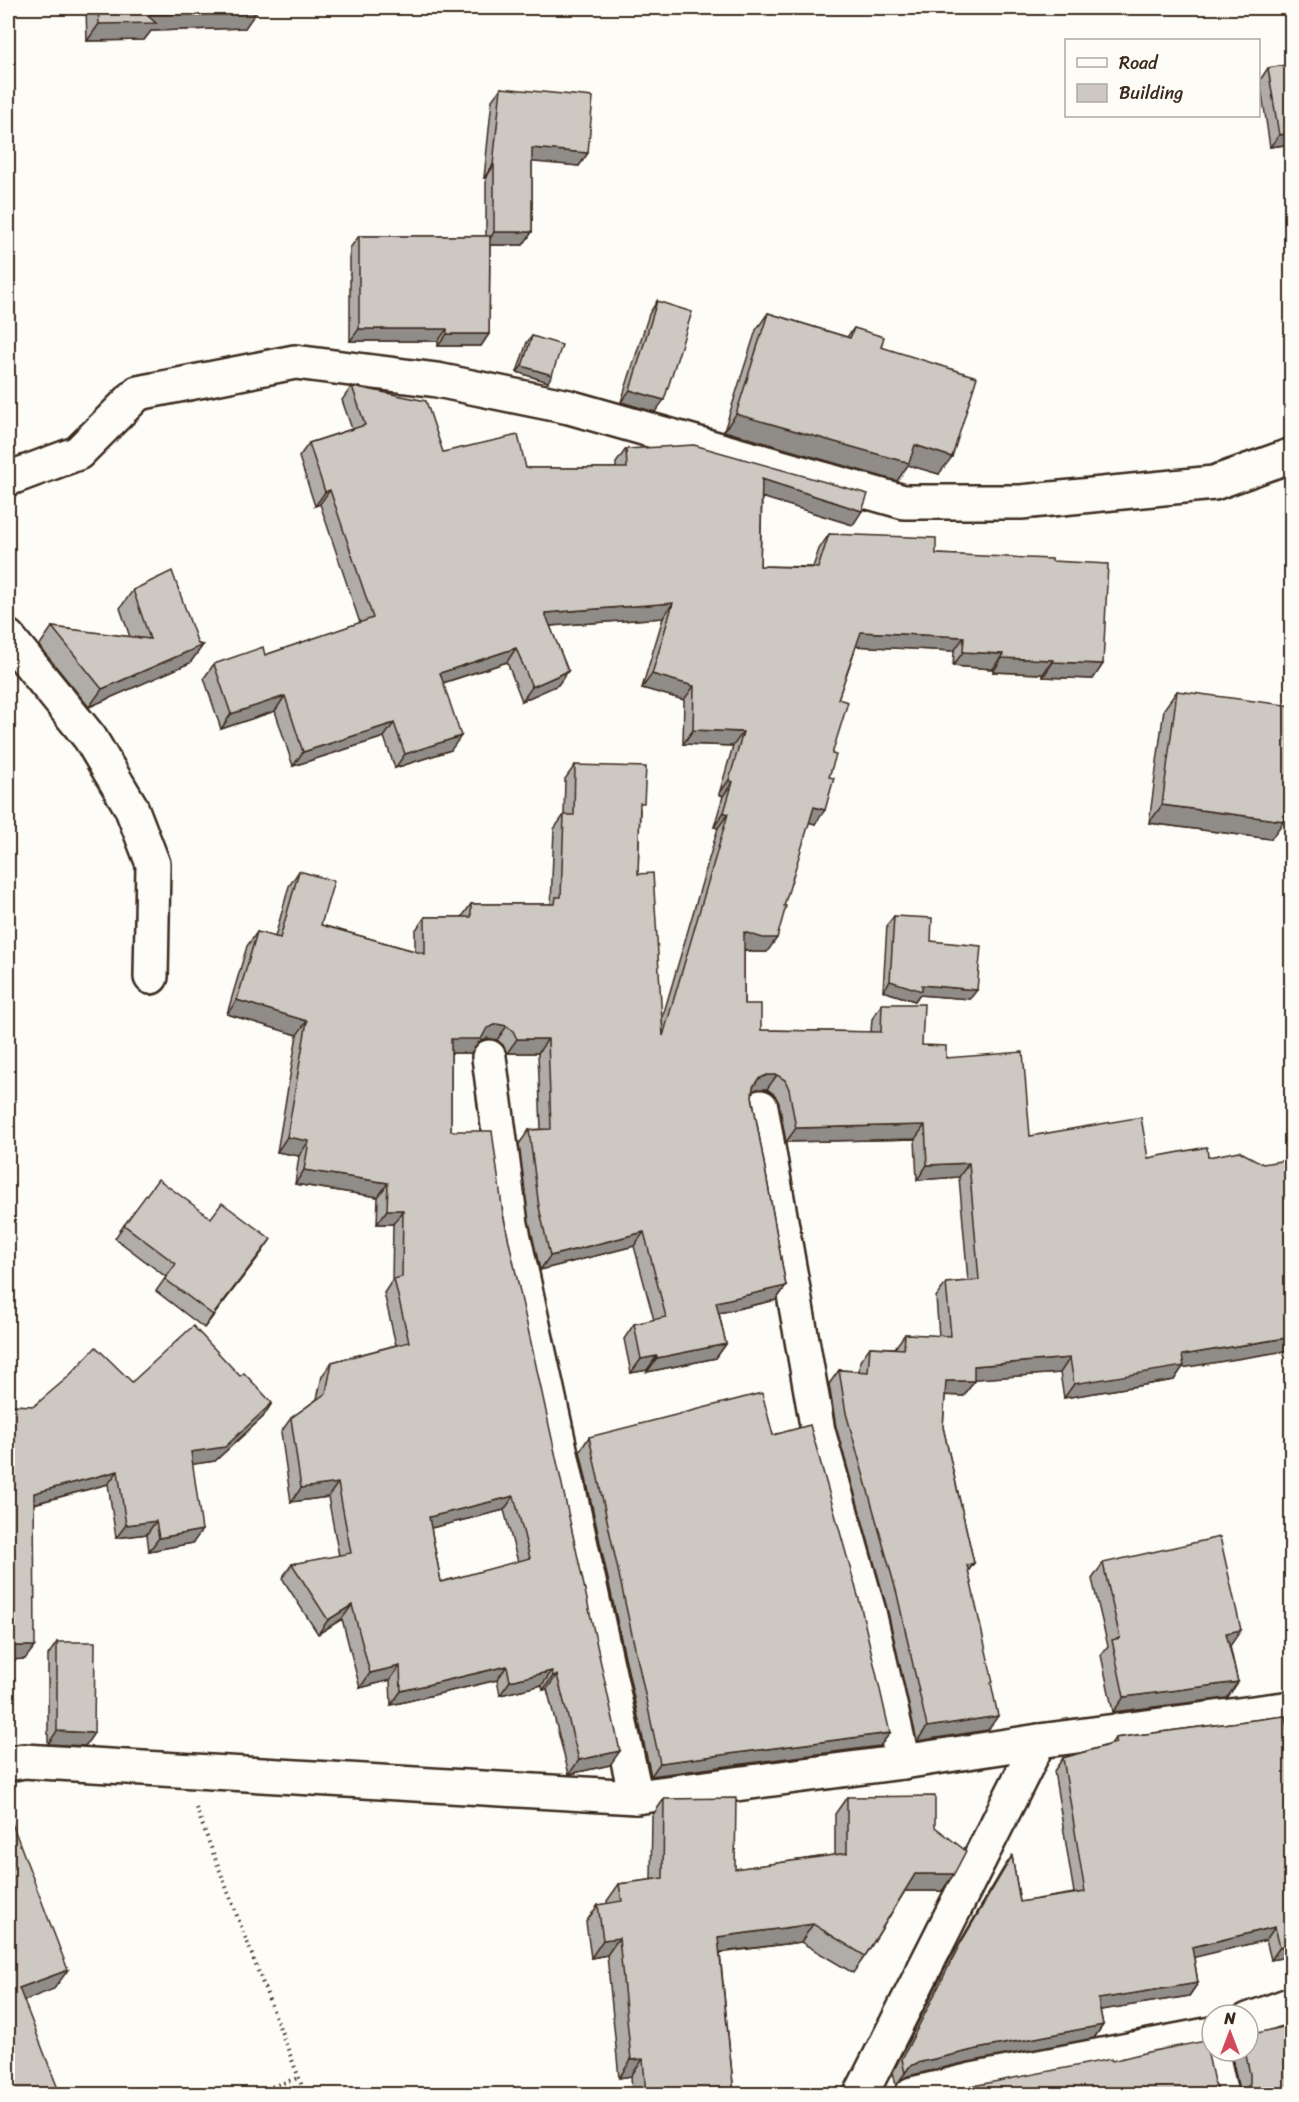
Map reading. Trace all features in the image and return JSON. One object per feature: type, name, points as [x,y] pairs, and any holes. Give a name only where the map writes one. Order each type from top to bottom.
[{"type":"street","points":[[8,479],[78,453],[138,393],[295,362],[437,380],[569,407],[904,502],[1021,502],[1214,483],[1292,455]]},
{"type":"street","points":[[8,637],[90,738],[131,807],[153,864],[151,977]]},
{"type":"street","points":[[489,1057],[511,1224],[636,1797]]},
{"type":"street","points":[[761,1107],[818,1431],[869,1612],[903,1762]]},
{"type":"street","points":[[8,1764],[24,1761],[636,1797],[1292,1708]]},
{"type":"street","points":[[861,2094],[1039,1741]]},
{"type":"street","points":[[1260,2016],[1292,2004]]},
{"type":"street","points":[[912,2094],[974,2087],[1200,2037]]},
{"type":"street","points":[[1215,2063],[1221,2094]]},
{"type":"path","points":[[181,1771],[304,2094]]},
{"type":"path","points":[[249,2094],[298,2078]]},
{"type":"building","points":[[98,8],[257,8],[257,11],[151,14],[148,16],[156,23],[99,24]]},
{"type":"building","points":[[1292,64],[1292,133],[1279,135],[1268,68]]},
{"type":"building","points":[[501,88],[593,97],[588,153],[532,148],[532,232],[494,232],[493,165]]},
{"type":"building","points":[[359,236],[490,236],[489,334],[447,334],[447,329],[359,329]]},
{"type":"building","points":[[657,301],[692,312],[664,400],[630,390]]},
{"type":"building","points":[[768,313],[850,338],[854,328],[884,337],[881,347],[977,377],[952,457],[915,445],[909,463],[736,414]]},
{"type":"building","points":[[532,336],[562,345],[552,375],[522,366]]},
{"type":"building","points":[[352,386],[426,401],[443,452],[518,435],[526,468],[627,468],[626,449],[694,445],[868,494],[862,511],[762,479],[760,566],[818,568],[829,534],[936,538],[936,554],[1108,564],[1103,664],[1002,658],[1003,654],[963,652],[964,637],[861,632],[838,699],[848,702],[832,754],[836,755],[829,777],[834,778],[825,810],[814,807],[784,906],[786,906],[777,938],[763,938],[744,932],[744,1004],[761,1004],[761,1030],[881,1032],[882,1004],[924,1004],[922,1045],[946,1046],[946,1058],[1023,1052],[1030,1136],[1141,1117],[1148,1158],[1207,1147],[1208,1157],[1239,1151],[1263,1164],[1292,1159],[1292,1337],[1182,1355],[1184,1366],[1074,1384],[1070,1358],[974,1366],[974,1381],[946,1381],[943,1427],[974,1563],[967,1565],[993,1682],[991,1683],[998,1716],[927,1727],[897,1594],[846,1413],[839,1370],[868,1372],[870,1347],[904,1349],[905,1334],[951,1336],[946,1283],[979,1280],[969,1163],[927,1165],[925,1125],[796,1128],[789,1089],[785,1080],[777,1075],[767,1075],[758,1079],[753,1087],[752,1096],[786,1286],[716,1302],[726,1344],[641,1359],[634,1324],[666,1317],[644,1232],[550,1256],[539,1207],[529,1130],[551,1129],[548,1039],[517,1039],[507,1026],[497,1024],[487,1028],[481,1039],[451,1039],[451,1131],[492,1131],[503,1214],[620,1751],[579,1760],[557,1675],[553,1676],[552,1671],[510,1681],[507,1666],[401,1691],[400,1666],[370,1673],[352,1605],[328,1620],[292,1564],[351,1553],[338,1483],[301,1488],[291,1418],[326,1393],[332,1362],[409,1342],[394,1279],[402,1277],[403,1210],[387,1210],[388,1183],[304,1170],[309,1141],[287,1137],[307,1021],[237,1000],[257,932],[280,938],[299,871],[334,881],[321,925],[425,954],[425,917],[471,917],[471,904],[555,904],[556,897],[561,897],[564,815],[574,815],[575,765],[646,767],[644,803],[640,803],[638,874],[653,873],[663,1036],[728,814],[724,812],[733,782],[729,780],[743,732],[693,730],[694,686],[652,674],[673,603],[545,613],[568,671],[532,687],[516,648],[440,673],[461,736],[405,754],[394,723],[303,752],[285,696],[231,714],[214,664],[263,647],[265,655],[373,618],[330,490],[325,492],[309,443],[365,425]],"holes":[[[514,1496],[530,1558],[441,1582],[429,1517]]]},
{"type":"building","points":[[172,571],[198,644],[203,645],[102,689],[52,627],[150,639],[133,590]]},
{"type":"building","points":[[1177,691],[1292,706],[1292,764],[1284,821],[1162,805]]},
{"type":"building","points":[[894,916],[932,918],[931,941],[981,946],[977,990],[922,985],[922,991],[890,981]]},
{"type":"building","points":[[158,1179],[211,1218],[222,1203],[271,1239],[213,1315],[165,1279],[176,1264],[124,1225]]},
{"type":"building","points":[[193,1326],[240,1376],[244,1373],[272,1403],[225,1447],[191,1452],[202,1530],[159,1538],[156,1521],[126,1525],[118,1471],[34,1493],[35,1646],[8,1646],[8,1405],[34,1406],[67,1378],[96,1347],[132,1382]]},
{"type":"building","points":[[762,1393],[773,1435],[810,1425],[860,1603],[890,1733],[660,1763],[589,1437]]},
{"type":"building","points":[[1220,1537],[1241,1630],[1226,1633],[1238,1682],[1124,1697],[1112,1640],[1120,1638],[1103,1563]]},
{"type":"building","points":[[57,1642],[95,1642],[94,1733],[57,1731]]},
{"type":"building","points":[[1285,1716],[1289,1738],[1292,1737],[1292,1945],[1280,1947],[1275,1927],[1192,1947],[1198,1983],[1098,1999],[1103,2025],[917,2063],[909,2067],[905,2073],[902,2059],[960,1944],[1012,1856],[1020,1902],[1085,1892],[1063,1758],[1116,1743],[1115,1738]]},
{"type":"building","points":[[935,1796],[935,1827],[966,1851],[954,1874],[915,1874],[865,1956],[813,1924],[718,1937],[734,2094],[646,2094],[643,2059],[631,2060],[619,1938],[603,1940],[598,1905],[622,1901],[619,1884],[663,1878],[664,1799],[736,1798],[735,1869],[847,1853],[847,1797]]},
{"type":"building","points":[[8,1813],[68,1970],[19,1988],[60,2094],[8,2094]]},
{"type":"building","points":[[1292,2025],[1292,2094],[1240,2094],[1250,2083],[1248,2063],[1260,2063],[1260,2032]]},
{"type":"building","points":[[1200,2042],[1200,2063],[1210,2063],[1214,2082],[1218,2090],[1224,2094],[932,2094],[1111,2059],[1112,2061]]}]
